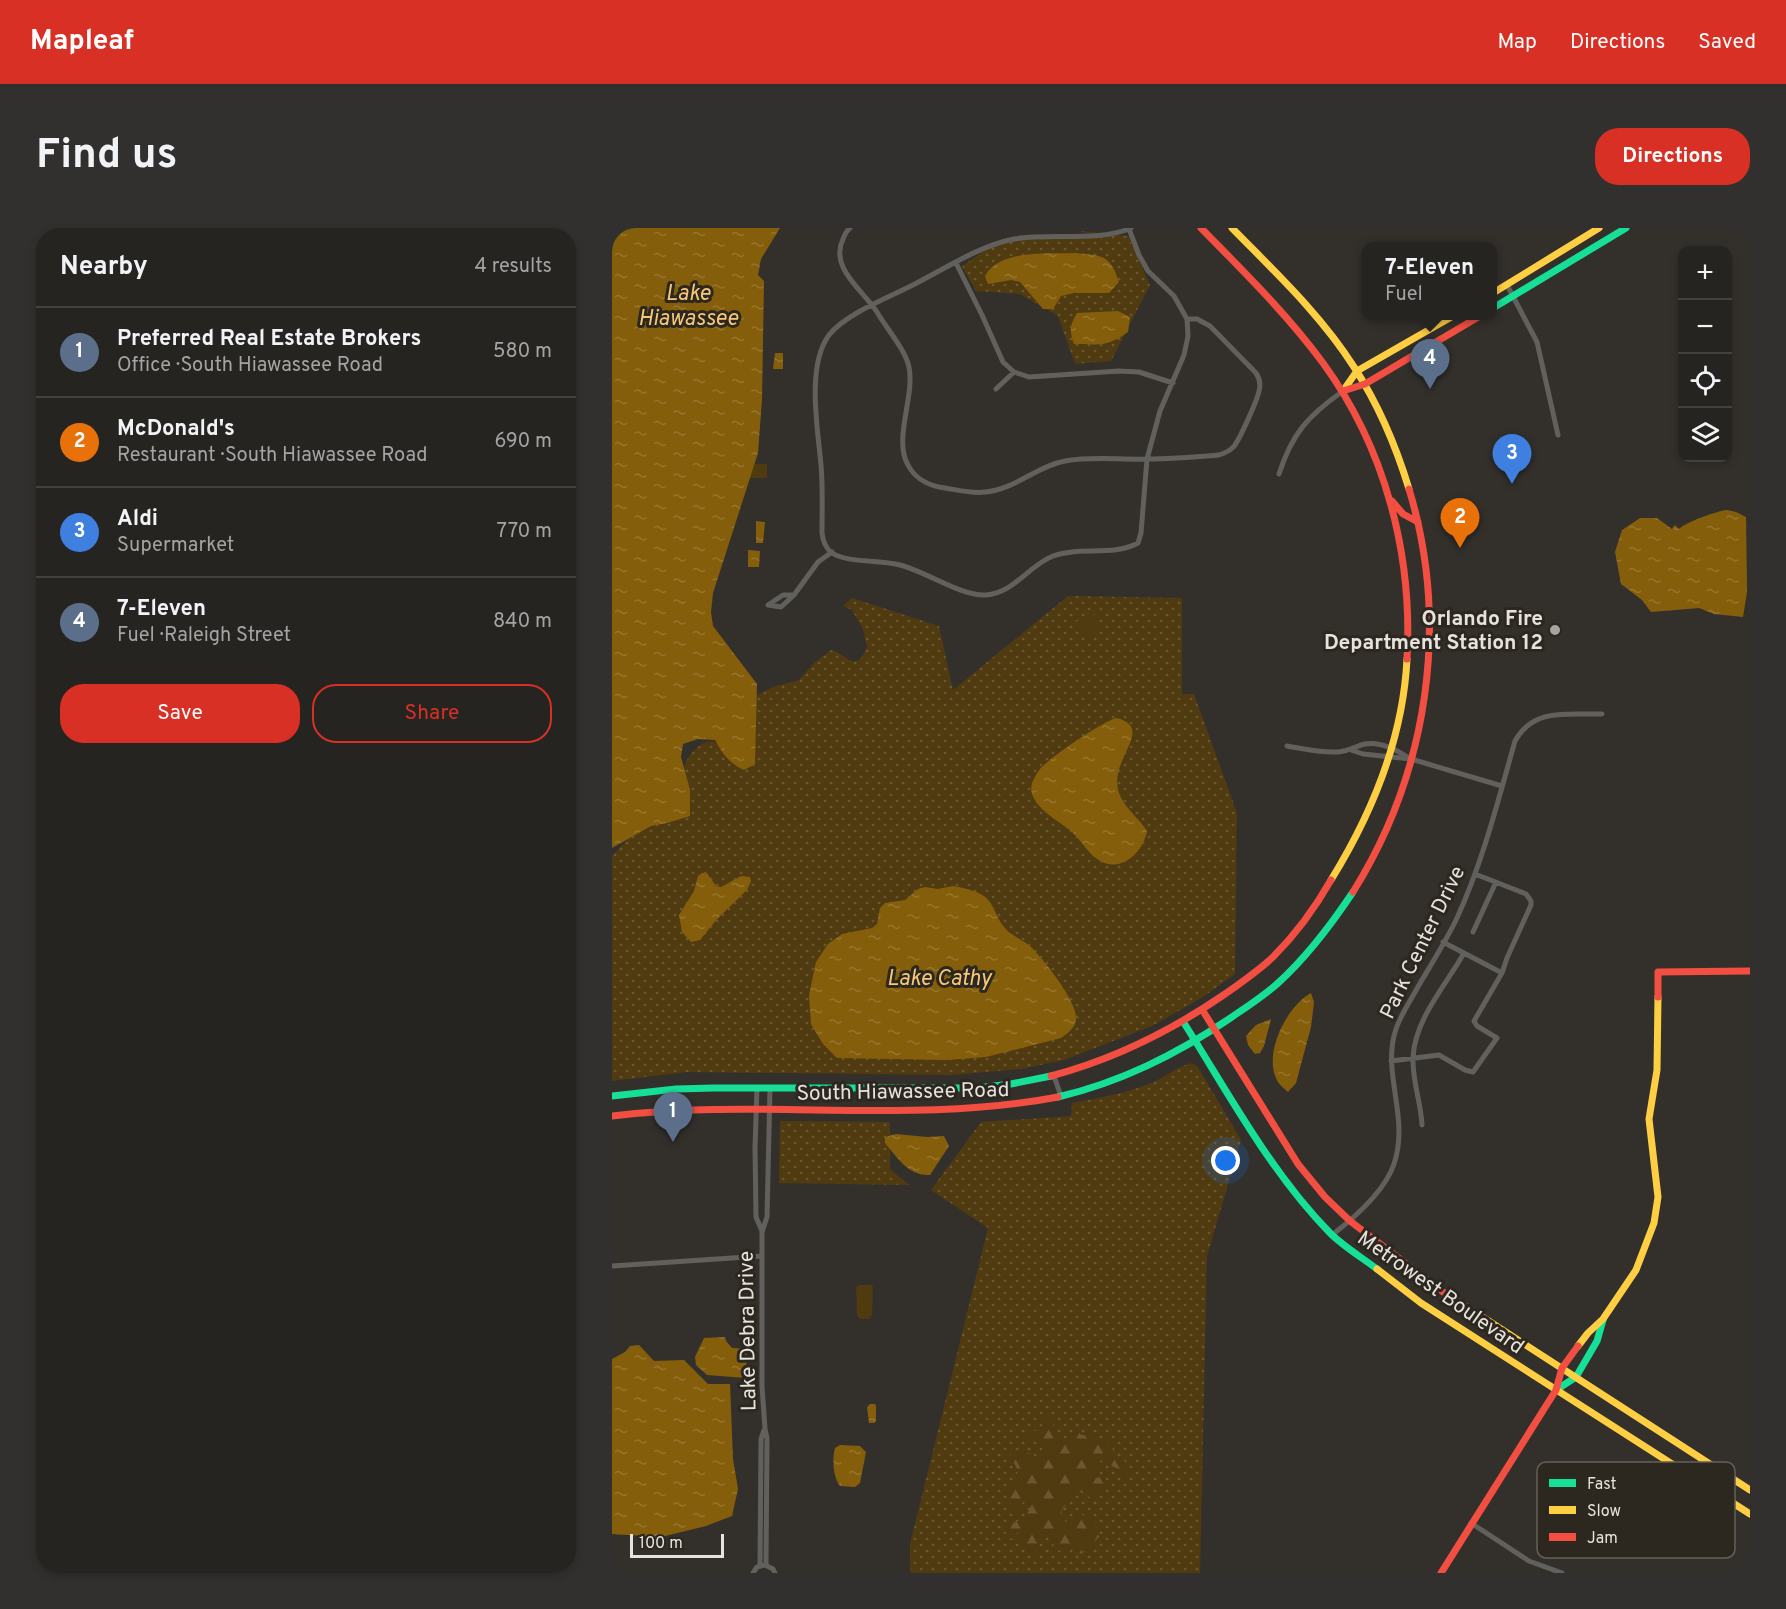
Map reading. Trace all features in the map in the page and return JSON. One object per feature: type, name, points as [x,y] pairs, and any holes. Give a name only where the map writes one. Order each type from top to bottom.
[{"type":"street","points":[[850,228],[839,246],[841,265],[873,306],[901,349],[909,368],[903,447],[907,465],[917,478],[933,487],[987,492],[1007,486],[1064,461],[1097,458],[1147,459],[1219,455],[1227,452],[1235,445],[1259,392],[1260,379],[1257,373],[1210,326],[1197,319],[1187,319]]},
{"type":"street","points":[[1130,228],[1139,255],[1148,271],[1174,296],[1187,319],[1188,336],[1184,356],[1160,411],[1147,459],[1141,533],[1138,543],[1127,549],[1064,552],[1049,558],[1011,586],[997,593],[984,595],[969,593],[919,570],[843,557],[832,552],[824,543],[822,477],[815,414],[818,372],[822,351],[829,336],[840,326],[873,306],[956,263],[989,247],[1011,240],[1086,231],[1118,233],[1130,228]]},
{"type":"street","name":"South Hiawassee Road","points":[[612,1096],[676,1089],[977,1088],[1015,1084],[1054,1076],[1112,1058],[1142,1045],[1203,1011],[1262,967],[1313,908],[1359,836],[1393,748],[1406,688],[1410,651],[1407,578],[1401,539],[1376,457],[1343,391],[1301,333],[1201,228]]},
{"type":"street","name":"South Hiawassee Road","points":[[612,1116],[678,1111],[960,1110],[1008,1107],[1107,1084],[1156,1064],[1195,1042],[1280,982],[1311,948],[1341,909],[1387,832],[1420,729],[1425,698],[1429,637],[1428,582],[1418,522],[1398,454],[1365,384],[1340,346],[1296,295],[1232,228]]},
{"type":"street","points":[[1497,291],[1599,228]]},
{"type":"street","points":[[1497,306],[1626,228]]},
{"type":"street","points":[[956,263],[1003,362],[1014,372],[1029,377],[1119,371],[1138,372],[1173,383]]},
{"type":"street","points":[[1507,285],[1537,342],[1558,435]]},
{"type":"street","points":[[1343,391],[1357,371],[1444,320]]},
{"type":"street","points":[[1279,474],[1289,449],[1305,421],[1320,407],[1343,391],[1365,384],[1472,320]]},
{"type":"street","points":[[996,389],[1014,372]]},
{"type":"street","points":[[1389,497],[1409,520],[1418,522]]},
{"type":"street","points":[[794,595],[818,562],[832,552]]},
{"type":"street","name":"Park Center Drive","points":[[1332,1235],[1350,1221],[1385,1183],[1394,1165],[1399,1142],[1400,1120],[1391,1061],[1395,1031],[1456,918],[1476,873],[1515,741],[1521,729],[1532,720],[1544,716],[1602,714]]},
{"type":"street","points":[[1351,750],[1365,744],[1393,748],[1411,759]]},
{"type":"street","points":[[1287,746],[1328,752],[1351,750],[1411,759],[1502,786]]},
{"type":"street","points":[[1391,1061],[1439,1054],[1465,1070],[1473,1072],[1497,1038],[1478,1026],[1474,1020],[1502,973],[1531,901],[1526,894],[1476,873]]},
{"type":"street","points":[[1473,932],[1496,882]]},
{"type":"street","points":[[1443,942],[1502,973]]},
{"type":"street","points":[[1422,1125],[1422,1110],[1416,1092],[1413,1058],[1418,1033],[1423,1020],[1464,953]]},
{"type":"street","points":[[1441,1573],[1557,1390],[1562,1368],[1588,1333],[1603,1319],[1636,1270],[1646,1248],[1654,1222],[1658,1197],[1649,1119],[1657,1070],[1658,972],[1749,973]]},
{"type":"street","name":"Metrowest Boulevard","points":[[1203,1011],[1299,1164],[1325,1197],[1350,1221],[1443,1292],[1707,1462]]},
{"type":"street","name":"Metrowest Boulevard","points":[[1184,1023],[1279,1172],[1305,1206],[1332,1235],[1421,1303],[1669,1462]]},
{"type":"street","points":[[1054,1076],[1060,1096]]},
{"type":"street","name":"Lake Debra Drive","points":[[757,1088],[756,1216],[762,1232]]},
{"type":"street","name":"Lake Debra Drive","points":[[763,1565],[761,1439],[765,1429],[762,1386],[762,1232],[767,1217],[771,1089]]},
{"type":"street","points":[[756,1176],[768,1177]]},
{"type":"street","points":[[612,1266],[762,1256]]},
{"type":"street","points":[[1557,1390],[1576,1377],[1597,1341],[1603,1319]]},
{"type":"street","name":"Metrowest Boulevard","points":[[1735,1480],[1750,1490]]},
{"type":"street","name":"Metrowest Boulevard","points":[[1735,1504],[1750,1514]]},
{"type":"street","points":[[1471,1523],[1529,1561],[1562,1573]]},
{"type":"street","points":[[753,1573],[763,1565],[773,1569],[775,1573]]},
{"type":"green space","points":[[1078,231],[1128,236],[1150,285],[1111,361],[1075,364],[1058,316],[1020,294],[976,291],[962,266],[993,245],[1041,236],[1107,237]]},
{"type":"green space","points":[[750,464],[767,464],[767,478],[750,478]]},
{"type":"green space","points":[[1068,596],[1182,598],[1182,694],[1194,694],[1237,813],[1235,974],[1203,997],[1152,1026],[1064,1060],[1021,1069],[951,1075],[687,1072],[612,1081],[612,856],[637,829],[683,770],[694,751],[708,742],[713,741],[720,745],[746,700],[776,686],[799,680],[814,663],[831,650],[850,660],[859,660],[867,647],[863,629],[852,610],[843,606],[852,598],[939,626],[953,690]]},
{"type":"green space","points":[[1095,614],[1100,616],[1099,624],[1088,636],[1085,636],[1076,626],[1076,622],[1079,619],[1091,618]]},
{"type":"green space","points":[[1192,1063],[1198,1067],[1241,1140],[1207,1256],[1200,1573],[910,1573],[910,1544],[988,1228],[931,1190],[981,1122],[1071,1116],[1072,1103],[1144,1086]]},
{"type":"green space","points":[[780,1121],[890,1122],[890,1169],[909,1185],[779,1183]]},
{"type":"green space","points":[[859,1285],[873,1287],[872,1315],[869,1319],[860,1319],[857,1315],[856,1287]]},
{"type":"green space","points":[[1047,1411],[1058,1418],[1053,1426],[1058,1442],[1064,1440],[1068,1443],[1069,1435],[1076,1428],[1081,1435],[1095,1436],[1098,1441],[1106,1440],[1113,1449],[1111,1455],[1125,1461],[1127,1472],[1123,1479],[1118,1477],[1118,1469],[1101,1460],[1090,1476],[1098,1478],[1102,1475],[1108,1483],[1104,1495],[1091,1498],[1081,1492],[1068,1502],[1061,1512],[1066,1523],[1073,1521],[1076,1514],[1089,1516],[1101,1535],[1081,1554],[1069,1549],[1056,1552],[1050,1536],[1041,1541],[1035,1554],[1028,1553],[1018,1532],[1014,1539],[1007,1538],[1003,1524],[1019,1521],[1030,1509],[1025,1495],[1019,1516],[1010,1511],[1010,1487],[1018,1471],[1010,1455],[1014,1450],[1033,1454],[1035,1461],[1042,1458],[1042,1446],[1038,1440],[1031,1442],[1024,1437],[1027,1429],[1037,1431],[1044,1426],[1038,1422]]},
{"type":"water","name":"Lake Hiawassee","points":[[612,228],[780,228],[761,259],[758,275],[764,281],[762,399],[758,453],[713,593],[711,612],[713,626],[757,684],[755,764],[744,770],[739,768],[727,758],[715,740],[698,739],[683,744],[681,757],[690,790],[690,816],[651,826],[612,848]]},
{"type":"water","points":[[1076,253],[1104,258],[1112,266],[1119,282],[1109,293],[1074,293],[1061,296],[1053,309],[1043,309],[1020,282],[1011,280],[988,284],[985,276],[992,267],[1013,257]]},
{"type":"water","points":[[1118,311],[1130,317],[1128,332],[1108,343],[1074,344],[1071,328],[1077,313]]},
{"type":"water","points":[[775,353],[783,353],[783,369],[773,369]]},
{"type":"water","points":[[1727,510],[1746,517],[1747,592],[1743,617],[1714,614],[1699,608],[1651,612],[1642,600],[1621,584],[1615,552],[1622,530],[1640,518],[1657,518],[1672,529],[1675,525],[1679,529],[1702,517]]},
{"type":"water","points":[[756,521],[765,522],[763,543],[756,543]]},
{"type":"water","points":[[748,550],[760,551],[759,567],[748,567]]},
{"type":"water","points":[[1116,718],[1125,721],[1132,730],[1130,742],[1118,771],[1119,795],[1147,831],[1141,847],[1135,854],[1122,863],[1114,864],[1097,859],[1072,832],[1044,811],[1035,800],[1031,788],[1036,775],[1045,764],[1088,733]]},
{"type":"water","points":[[707,873],[716,886],[721,887],[741,876],[750,877],[751,881],[747,890],[717,919],[700,940],[691,942],[682,932],[679,915],[694,891],[698,876]]},
{"type":"water","name":"Lake Cathy","points":[[953,886],[984,896],[1007,930],[1030,946],[1043,960],[1072,1003],[1076,1020],[1072,1028],[1061,1038],[986,1057],[947,1060],[837,1058],[823,1044],[811,1024],[809,995],[816,962],[828,944],[842,934],[872,928],[877,924],[880,908],[885,903],[905,900],[918,889],[925,887],[938,889]]},
{"type":"water","points":[[1311,993],[1314,1002],[1311,1027],[1296,1083],[1288,1092],[1277,1080],[1273,1067],[1275,1043],[1286,1019],[1302,999]]},
{"type":"water","points":[[1271,1019],[1264,1046],[1260,1053],[1255,1054],[1248,1045],[1246,1036],[1256,1025]]},
{"type":"water","points":[[896,1134],[944,1136],[949,1146],[930,1175],[922,1175],[904,1165],[885,1143],[885,1137]]},
{"type":"water","points":[[725,1337],[732,1348],[747,1349],[746,1378],[707,1375],[696,1365],[695,1357],[704,1338]]},
{"type":"water","points":[[639,1345],[654,1361],[684,1360],[708,1384],[730,1384],[733,1459],[738,1489],[732,1516],[706,1526],[661,1537],[612,1534],[612,1359],[625,1352],[630,1346]]},
{"type":"water","points":[[870,1404],[876,1406],[874,1423],[869,1423],[867,1407]]},
{"type":"water","points":[[840,1445],[860,1446],[866,1452],[860,1483],[855,1487],[840,1486],[836,1478],[834,1452],[835,1448]]},
{"type":"traffic: fast","points":[[1497,306],[1626,228]]},
{"type":"traffic: fast","points":[[1058,1097],[1104,1084],[1147,1066],[1209,1032],[1247,1007],[1277,984],[1298,963],[1353,892]]},
{"type":"traffic: fast","points":[[1184,1023],[1252,1132],[1289,1185],[1330,1233],[1377,1269]]},
{"type":"traffic: fast","points":[[612,1096],[676,1089],[714,1088],[977,1088],[1051,1076]]},
{"type":"traffic: fast","points":[[1556,1390],[1576,1377],[1597,1341],[1603,1320]]},
{"type":"traffic: slow","points":[[1232,228],[1312,312],[1354,367],[1386,426],[1409,489]]},
{"type":"traffic: slow","points":[[1497,291],[1599,228]]},
{"type":"traffic: slow","points":[[1343,391],[1357,371],[1446,320]]},
{"type":"traffic: slow","points":[[1331,880],[1360,828],[1383,774],[1399,718],[1407,659]]},
{"type":"traffic: slow","points":[[1578,1346],[1603,1319],[1636,1270],[1654,1223],[1658,1197],[1649,1119],[1657,1070],[1658,997]]},
{"type":"traffic: slow","points":[[1377,1269],[1421,1303],[1669,1462]]},
{"type":"traffic: slow","points":[[1484,1318],[1707,1462]]},
{"type":"traffic: slow","points":[[1735,1480],[1750,1490]]},
{"type":"traffic: slow","points":[[1735,1504],[1750,1514]]},
{"type":"traffic: jam","points":[[1201,228],[1295,327],[1345,396],[1363,430],[1378,466],[1399,542],[1408,620],[1407,659]]},
{"type":"traffic: jam","points":[[1343,391],[1365,384],[1473,320]]},
{"type":"traffic: jam","points":[[1353,892],[1379,846],[1399,797],[1414,747],[1424,696],[1429,644],[1428,592],[1421,540],[1409,489]]},
{"type":"traffic: jam","points":[[1392,501],[1403,514],[1418,522]]},
{"type":"traffic: jam","points":[[1051,1076],[1098,1061],[1142,1042],[1184,1020],[1225,994],[1262,967],[1281,949],[1304,921],[1331,880]]},
{"type":"traffic: jam","points":[[1658,997],[1658,972],[1750,971]]},
{"type":"traffic: jam","points":[[1203,1011],[1298,1164],[1325,1197],[1350,1221],[1443,1292],[1484,1318]]},
{"type":"traffic: jam","points":[[612,1116],[723,1109],[891,1111],[947,1109],[1003,1105],[1058,1097]]},
{"type":"traffic: jam","points":[[1441,1573],[1556,1390],[1562,1368],[1578,1346]]},
{"type":"place","name":"7-Eleven","points":[[1430,389]]},
{"type":"place","name":"Aldi","points":[[1512,484]]},
{"type":"place","name":"McDonald's","points":[[1460,548]]},
{"type":"place","name":"Orlando Fire Department Station 12","points":[[1555,630]]},
{"type":"place","name":"Preferred Real Estate Brokers","points":[[673,1142]]}]
